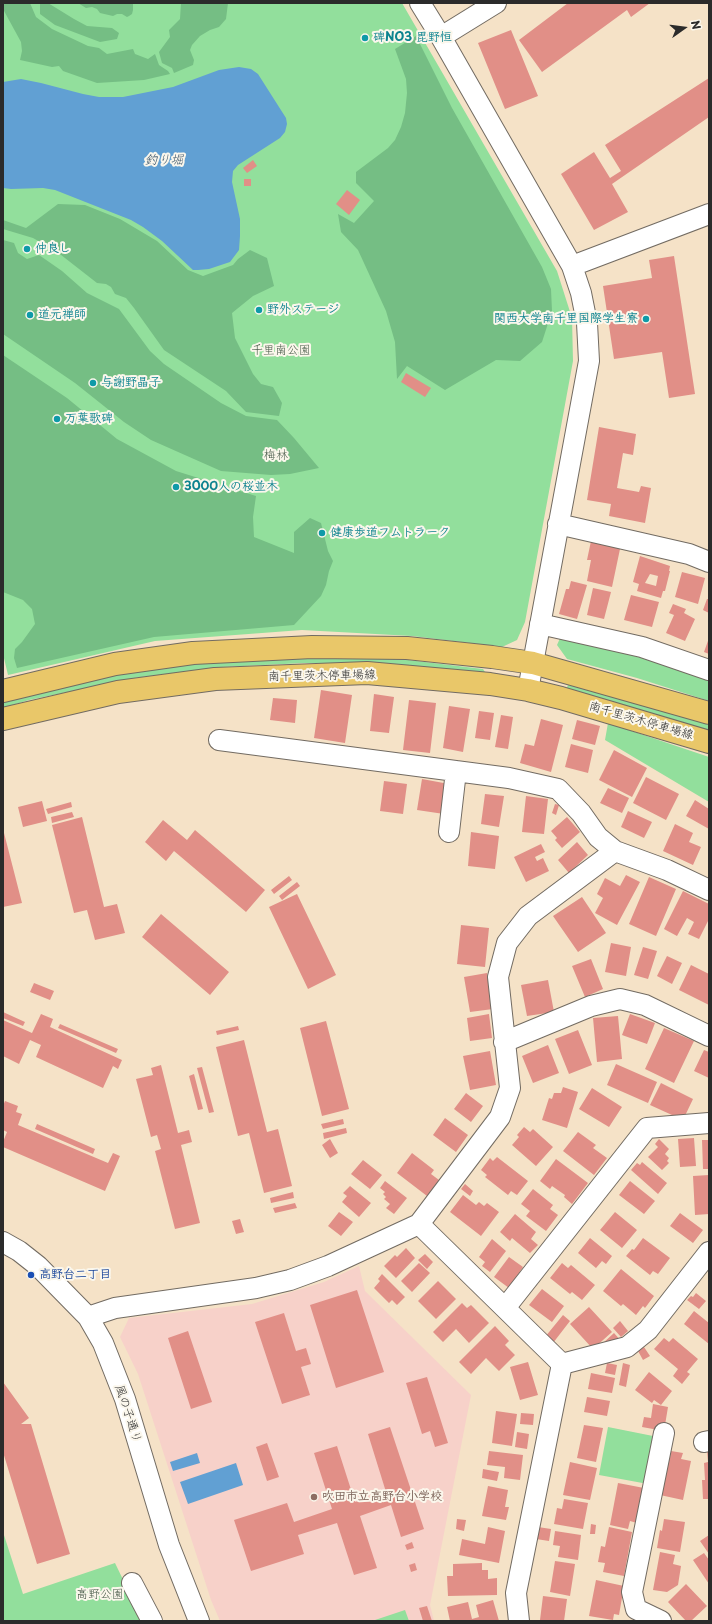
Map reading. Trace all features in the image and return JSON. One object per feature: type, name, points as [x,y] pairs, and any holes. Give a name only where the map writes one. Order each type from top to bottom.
[{"type":"main road","points":[[3,691],[115,664],[193,653],[312,647],[407,648],[533,663],[709,713]]},
{"type":"main road","name":"南千里茨木停車場線","points":[[3,719],[118,692],[215,679],[367,673],[490,684],[528,690],[568,700],[709,742]]},
{"type":"street","points":[[420,3],[572,266],[581,293],[587,323],[589,361],[528,690]]},
{"type":"street","points":[[441,37],[496,3]]},
{"type":"street","points":[[572,266],[709,214]]},
{"type":"street","points":[[558,524],[689,554],[709,562]]},
{"type":"street","points":[[540,624],[642,647],[709,670]]},
{"type":"street","points":[[220,740],[509,778],[558,789],[582,813],[598,836],[616,852],[667,870],[709,890]]},
{"type":"street","points":[[450,832],[456,771]]},
{"type":"street","points":[[88,1317],[115,1308],[256,1288],[290,1280],[328,1266],[419,1224],[500,1117],[510,1088],[498,977],[508,942],[528,916],[616,852]]},
{"type":"street","points":[[504,1042],[591,1006],[620,1000],[645,1005],[709,1036]]},
{"type":"street","points":[[505,1308],[647,1128],[709,1123]]},
{"type":"street","points":[[419,1224],[562,1364]]},
{"type":"street","name":"風の子通り","points":[[3,1242],[38,1266],[88,1317],[103,1343],[125,1399],[169,1545],[198,1621]]},
{"type":"street","points":[[562,1364],[627,1347],[648,1330],[703,1271],[709,1252]]},
{"type":"street","points":[[519,1621],[516,1592],[562,1364]]},
{"type":"street","points":[[661,1621],[636,1609],[632,1592],[664,1433]]},
{"type":"street","points":[[132,1583],[152,1621]]},
{"type":"shaded area","name":"吹田市立高野台小学校","points":[[359,1266],[365,1291],[471,1395],[430,1605],[434,1621],[220,1621],[211,1600],[138,1374],[120,1337],[129,1318],[252,1304],[324,1282]]},
{"type":"green space","name":"千里南公園","points":[[3,3],[402,3],[557,271],[572,318],[573,361],[525,622],[517,640],[502,647],[412,636],[302,630],[155,641],[8,675],[3,654]]},
{"type":"green space","points":[[3,3],[30,3],[36,17],[52,29],[88,46],[99,48],[107,54],[133,49],[135,54],[148,59],[155,54],[159,65],[170,74],[144,80],[97,83],[63,71],[59,66],[52,67],[20,60],[22,51],[21,42],[3,9]]},
{"type":"green space","points":[[40,3],[48,3],[87,26],[112,28],[119,33],[117,39],[100,42],[55,25],[40,14]]},
{"type":"green space","points":[[78,3],[133,3],[133,10],[132,14],[127,17],[122,14],[113,16],[100,13],[97,9],[92,7],[86,8]]},
{"type":"green space","points":[[181,3],[228,3],[226,19],[219,27],[200,36],[192,45],[190,50],[194,60],[193,65],[174,73],[172,68],[162,63],[159,52],[170,37],[169,30],[180,19]]},
{"type":"green space","points":[[416,36],[452,108],[542,267],[551,289],[552,311],[542,342],[520,361],[496,360],[445,390],[407,366],[397,379],[395,342],[386,311],[358,250],[341,232],[338,214],[354,223],[374,201],[356,183],[356,172],[388,148],[395,140],[401,127],[405,113],[407,93],[406,79],[395,49]]},
{"type":"green space","points":[[58,204],[85,205],[120,219],[157,241],[188,270],[203,276],[233,265],[250,250],[267,258],[274,286],[253,296],[232,313],[235,338],[253,374],[261,384],[273,387],[282,403],[279,416],[246,412],[226,391],[164,350],[126,298],[115,294],[111,287],[106,284],[97,283],[56,251],[33,238],[3,229],[3,220],[26,228]]},
{"type":"green space","name":"梅林","points":[[3,240],[14,243],[18,253],[27,259],[39,255],[62,271],[87,293],[119,309],[150,351],[164,364],[221,403],[246,416],[277,420],[319,468],[290,474],[271,475],[221,471],[151,440],[124,422],[75,383],[3,334]]},
{"type":"green space","points":[[3,355],[67,398],[117,439],[176,471],[256,496],[253,517],[254,537],[294,553],[294,532],[310,518],[321,523],[328,551],[333,561],[321,596],[294,625],[154,637],[17,668],[14,658],[15,649],[35,624],[32,609],[23,600],[3,592]]},
{"type":"green space","points":[[561,636],[640,654],[709,678],[709,701],[637,678],[567,659],[557,645]]},
{"type":"green space","points":[[318,657],[400,659],[483,669],[485,672],[482,674],[385,665],[305,663],[222,667],[135,678],[29,700],[3,708],[3,701],[82,681],[149,669],[238,659]]},
{"type":"green space","points":[[568,685],[662,708],[709,725],[709,732],[612,702],[566,690]]},
{"type":"green space","points":[[608,723],[709,757],[709,802],[605,740]]},
{"type":"green space","points":[[608,1427],[658,1437],[648,1484],[599,1475]]},
{"type":"green space","name":"高野公園","points":[[3,1532],[23,1594],[115,1563],[143,1621],[3,1621]]},
{"type":"green space","points":[[405,1610],[409,1621],[372,1621]]},
{"type":"water","name":"釣り堀","points":[[239,67],[251,69],[258,74],[286,118],[287,124],[285,132],[280,138],[238,165],[233,171],[232,182],[240,219],[240,236],[239,250],[230,262],[209,269],[193,270],[162,241],[131,220],[55,190],[43,188],[3,188],[3,82],[21,79],[99,97],[123,97],[173,87],[219,70]]},
{"type":"water","points":[[197,1453],[200,1463],[173,1471],[170,1462]]},
{"type":"water","points":[[236,1463],[243,1485],[188,1504],[180,1482]]},
{"type":"building","points":[[568,3],[650,3],[631,17],[627,10],[542,72],[519,40]]},
{"type":"building","points":[[511,30],[538,96],[505,109],[478,43]]},
{"type":"building","points":[[709,78],[709,117],[612,184],[628,212],[594,230],[561,174],[594,152],[610,178],[621,171],[605,145]]},
{"type":"building","points":[[253,160],[257,166],[247,173],[243,168]]},
{"type":"building","points":[[244,179],[251,179],[251,186],[244,186]]},
{"type":"building","points":[[347,190],[360,200],[349,215],[336,204]]},
{"type":"building","name":"関西大学南千里国際学生寮","points":[[674,256],[695,394],[669,398],[662,352],[614,359],[603,286],[652,278],[649,260]]},
{"type":"building","points":[[406,373],[431,388],[425,397],[401,382]]},
{"type":"building","points":[[599,427],[636,434],[633,455],[623,453],[617,488],[639,492],[641,486],[651,488],[645,523],[609,516],[611,504],[587,500]]},
{"type":"building","points":[[591,541],[620,549],[612,587],[587,581],[591,560],[587,560]]},
{"type":"building","points":[[640,556],[670,566],[665,591],[663,591],[661,598],[637,591],[639,584],[633,582]],"holes":[[[650,574],[658,576],[656,586],[645,583]]]},
{"type":"building","points":[[682,572],[705,578],[698,604],[675,597]]},
{"type":"building","points":[[571,581],[587,585],[577,619],[559,614],[566,589],[569,589]]},
{"type":"building","points":[[593,588],[611,592],[604,619],[587,615]]},
{"type":"building","points":[[631,595],[659,602],[652,627],[624,620]]},
{"type":"building","points":[[707,599],[709,599],[709,613],[703,610]]},
{"type":"building","points":[[673,604],[686,609],[684,613],[695,619],[685,641],[666,633],[674,615],[669,613]]},
{"type":"building","points":[[709,638],[709,654],[704,652]]},
{"type":"building","points":[[321,690],[352,695],[345,743],[314,738]]},
{"type":"building","points":[[374,694],[394,697],[389,733],[370,731]]},
{"type":"building","points":[[273,698],[297,700],[295,723],[270,720]]},
{"type":"building","points":[[409,700],[436,703],[430,753],[403,750]]},
{"type":"building","points":[[449,706],[470,709],[463,752],[443,748]]},
{"type":"building","points":[[479,711],[494,713],[490,740],[475,738]]},
{"type":"building","points":[[501,715],[513,717],[508,749],[495,747]]},
{"type":"building","points":[[541,719],[563,725],[551,772],[520,763],[525,744],[534,746]]},
{"type":"building","points":[[577,720],[600,726],[595,745],[572,739]]},
{"type":"building","points":[[571,744],[593,750],[588,773],[565,767]]},
{"type":"building","points":[[614,750],[647,768],[632,797],[599,780]]},
{"type":"building","points":[[646,777],[679,794],[666,820],[633,803]]},
{"type":"building","points":[[422,779],[449,784],[444,814],[417,810]]},
{"type":"building","points":[[384,781],[407,784],[403,814],[380,811]]},
{"type":"building","points":[[608,788],[629,798],[622,813],[600,803]]},
{"type":"building","points":[[485,794],[504,796],[499,827],[481,824]]},
{"type":"building","points":[[526,796],[548,799],[544,834],[522,832]]},
{"type":"building","points":[[695,800],[709,809],[709,829],[686,816]]},
{"type":"building","points":[[42,801],[47,821],[23,827],[18,807]]},
{"type":"building","points":[[71,802],[72,807],[48,814],[46,809]]},
{"type":"building","points":[[555,804],[559,805],[556,815],[552,813]]},
{"type":"building","points":[[628,811],[652,822],[644,838],[621,827]]},
{"type":"building","points":[[72,812],[74,817],[52,823],[51,817]]},
{"type":"building","points":[[82,817],[104,907],[117,904],[125,933],[95,940],[87,910],[74,913],[52,825]]},
{"type":"building","points":[[567,817],[580,832],[562,848],[555,840],[557,838],[551,831]]},
{"type":"building","points":[[163,820],[187,840],[195,830],[265,890],[246,912],[174,851],[166,861],[145,842]]},
{"type":"building","points":[[675,824],[693,833],[689,842],[701,847],[693,865],[663,851]]},
{"type":"building","points":[[3,829],[22,903],[3,907]]},
{"type":"building","points":[[471,832],[499,836],[495,869],[468,866]]},
{"type":"building","points":[[577,842],[588,855],[569,873],[558,860]]},
{"type":"building","points":[[541,844],[545,852],[535,857],[537,861],[543,858],[549,871],[526,882],[514,857]]},
{"type":"building","points":[[626,875],[640,882],[617,925],[595,913],[603,898],[597,894],[605,878],[620,886]]},
{"type":"building","points":[[289,876],[292,880],[274,894],[271,890]]},
{"type":"building","points":[[649,877],[676,889],[656,936],[629,924]]},
{"type":"building","points":[[297,882],[300,886],[282,900],[279,896]]},
{"type":"building","points":[[683,891],[709,904],[709,919],[699,939],[688,934],[694,922],[687,918],[677,936],[664,929]]},
{"type":"building","points":[[297,894],[336,975],[308,989],[269,907]]},
{"type":"building","points":[[582,897],[606,933],[578,952],[553,916]]},
{"type":"building","points":[[161,914],[229,972],[210,995],[142,937]]},
{"type":"building","points":[[461,925],[489,928],[485,967],[457,964]]},
{"type":"building","points":[[611,943],[631,947],[626,976],[605,972]]},
{"type":"building","points":[[643,947],[657,951],[648,979],[634,975]]},
{"type":"building","points":[[667,956],[682,963],[672,984],[657,976]]},
{"type":"building","points":[[591,959],[603,989],[585,997],[572,966]]},
{"type":"building","points":[[691,965],[709,974],[709,1005],[679,990]]},
{"type":"building","points":[[487,973],[493,1009],[470,1012],[464,977]]},
{"type":"building","points":[[548,980],[554,1012],[527,1016],[521,985]]},
{"type":"building","points":[[34,983],[54,991],[50,1000],[30,992]]},
{"type":"building","points":[[3,1012],[25,1022],[23,1026],[3,1018]]},
{"type":"building","points":[[41,1014],[53,1019],[50,1027],[122,1060],[118,1069],[113,1066],[103,1088],[36,1057],[41,1045],[30,1040],[19,1064],[3,1056],[3,1020],[32,1033]]},
{"type":"building","points":[[489,1014],[492,1038],[470,1041],[467,1018]]},
{"type":"building","points":[[630,1014],[655,1023],[647,1044],[622,1035]]},
{"type":"building","points":[[618,1016],[622,1059],[597,1062],[593,1018]]},
{"type":"building","points":[[326,1021],[349,1109],[322,1116],[300,1028]]},
{"type":"building","points":[[60,1024],[118,1049],[116,1053],[58,1028]]},
{"type":"building","points":[[238,1026],[239,1030],[217,1035],[216,1031]]},
{"type":"building","points":[[664,1028],[694,1041],[674,1083],[645,1069]]},
{"type":"building","points":[[578,1030],[592,1065],[569,1074],[555,1039]]},
{"type":"building","points":[[244,1040],[267,1132],[278,1129],[292,1186],[264,1193],[249,1133],[238,1136],[216,1047]]},
{"type":"building","points":[[548,1045],[559,1073],[533,1083],[522,1056]]},
{"type":"building","points":[[704,1050],[709,1052],[709,1078],[694,1071]]},
{"type":"building","points":[[490,1051],[496,1085],[470,1090],[463,1056]]},
{"type":"building","points":[[616,1064],[657,1082],[648,1103],[607,1085]]},
{"type":"building","points":[[161,1065],[178,1133],[189,1130],[192,1142],[181,1145],[200,1223],[175,1229],[155,1151],[161,1149],[157,1135],[151,1137],[136,1079],[153,1075],[151,1068]]},
{"type":"building","points":[[202,1067],[214,1112],[209,1113],[197,1068]]},
{"type":"building","points":[[194,1074],[203,1109],[198,1110],[189,1076]]},
{"type":"building","points":[[661,1083],[693,1099],[683,1120],[650,1105]]},
{"type":"building","points":[[563,1087],[578,1092],[567,1128],[542,1120],[549,1098],[552,1099],[554,1093],[561,1093]]},
{"type":"building","points":[[592,1088],[622,1107],[609,1127],[579,1109]]},
{"type":"building","points":[[466,1093],[483,1106],[471,1122],[454,1109]]},
{"type":"building","points":[[5,1101],[18,1106],[16,1112],[22,1114],[18,1125],[108,1163],[113,1153],[120,1156],[105,1191],[3,1147],[3,1142],[7,1132],[3,1130],[3,1106]]},
{"type":"building","points":[[445,1118],[468,1135],[456,1152],[433,1135]]},
{"type":"building","points":[[343,1119],[344,1124],[323,1129],[321,1124]]},
{"type":"building","points":[[37,1124],[95,1149],[93,1154],[35,1129]]},
{"type":"building","points":[[524,1127],[530,1132],[533,1129],[553,1147],[536,1166],[512,1145],[519,1137],[517,1135]]},
{"type":"building","points":[[346,1128],[347,1133],[324,1139],[323,1133]]},
{"type":"building","points":[[578,1132],[596,1145],[593,1148],[607,1158],[594,1175],[563,1151]]},
{"type":"building","points":[[694,1138],[696,1166],[680,1167],[678,1139]]},
{"type":"building","points":[[330,1139],[338,1153],[330,1158],[322,1145]]},
{"type":"building","points":[[659,1139],[669,1149],[665,1154],[669,1158],[667,1161],[669,1163],[662,1170],[648,1157],[658,1147],[655,1144]]},
{"type":"building","points":[[702,1140],[709,1140],[709,1169],[703,1169]]},
{"type":"building","points":[[412,1153],[434,1170],[431,1174],[439,1180],[427,1196],[397,1173]]},
{"type":"building","points":[[497,1157],[528,1181],[517,1195],[511,1191],[508,1195],[485,1177],[487,1175],[481,1170],[490,1158],[493,1161]]},
{"type":"building","points":[[556,1159],[588,1183],[572,1204],[564,1197],[565,1195],[552,1186],[550,1189],[540,1181]]},
{"type":"building","points":[[363,1160],[382,1175],[370,1189],[351,1174]]},
{"type":"building","points":[[642,1162],[667,1183],[658,1194],[631,1170],[637,1163],[640,1165]]},
{"type":"building","points":[[709,1175],[709,1214],[695,1215],[693,1176]]},
{"type":"building","points":[[385,1181],[407,1198],[394,1214],[386,1208],[390,1204],[384,1199],[386,1197],[383,1194],[385,1192],[380,1188]]},
{"type":"building","points":[[630,1181],[655,1201],[644,1214],[619,1195]]},
{"type":"building","points":[[465,1184],[473,1191],[470,1196],[461,1189]]},
{"type":"building","points":[[350,1186],[371,1203],[359,1217],[342,1202],[347,1196],[343,1193]]},
{"type":"building","points":[[533,1189],[553,1205],[550,1209],[558,1215],[546,1231],[526,1216],[530,1211],[521,1204]]},
{"type":"building","points":[[293,1192],[294,1198],[271,1203],[270,1198]]},
{"type":"building","points":[[463,1195],[476,1205],[479,1202],[484,1206],[487,1203],[499,1212],[481,1236],[450,1212]]},
{"type":"building","points":[[295,1203],[297,1208],[275,1213],[273,1208]]},
{"type":"building","points":[[339,1212],[353,1222],[341,1236],[328,1226]]},
{"type":"building","points":[[615,1212],[637,1230],[622,1248],[600,1230]]},
{"type":"building","points":[[680,1213],[703,1230],[693,1243],[670,1226]]},
{"type":"building","points":[[515,1214],[536,1232],[531,1239],[538,1245],[530,1253],[512,1238],[510,1241],[500,1232]]},
{"type":"building","points":[[240,1219],[244,1232],[236,1234],[232,1221]]},
{"type":"building","points":[[590,1238],[612,1256],[606,1264],[602,1261],[596,1268],[578,1253]]},
{"type":"building","points":[[643,1238],[670,1258],[658,1274],[653,1271],[650,1275],[626,1256],[632,1249],[634,1250]]},
{"type":"building","points":[[492,1239],[506,1251],[490,1272],[482,1266],[485,1262],[479,1257]]},
{"type":"building","points":[[406,1248],[415,1258],[396,1278],[384,1266],[395,1255],[397,1257]]},
{"type":"building","points":[[425,1254],[433,1262],[427,1269],[418,1260]]},
{"type":"building","points":[[509,1257],[523,1267],[509,1288],[494,1277]]},
{"type":"building","points":[[419,1263],[430,1273],[412,1292],[401,1281]]},
{"type":"building","points":[[562,1263],[568,1268],[571,1265],[595,1285],[582,1300],[572,1292],[570,1294],[550,1278]]},
{"type":"building","points":[[621,1269],[654,1296],[645,1308],[643,1306],[636,1315],[623,1304],[621,1306],[603,1291]]},
{"type":"building","points":[[382,1274],[405,1297],[397,1305],[392,1300],[389,1303],[374,1288],[380,1281],[378,1279]]},
{"type":"building","points":[[438,1281],[456,1299],[436,1319],[418,1301]]},
{"type":"building","points":[[542,1289],[564,1306],[552,1322],[529,1305]]},
{"type":"building","points":[[357,1290],[384,1372],[336,1388],[310,1305]]},
{"type":"building","points":[[696,1293],[706,1301],[699,1309],[687,1300],[691,1296],[693,1297]]},
{"type":"building","points":[[462,1303],[467,1308],[471,1305],[489,1323],[469,1343],[456,1329],[443,1342],[433,1332]]},
{"type":"building","points":[[589,1307],[612,1332],[593,1349],[570,1324]]},
{"type":"building","points":[[694,1311],[709,1323],[709,1344],[684,1324]]},
{"type":"building","points":[[284,1313],[296,1351],[306,1348],[311,1364],[301,1367],[310,1395],[282,1404],[255,1322]]},
{"type":"building","points":[[563,1315],[570,1321],[553,1343],[545,1337]]},
{"type":"building","points":[[620,1321],[628,1331],[621,1337],[613,1328]]},
{"type":"building","points":[[495,1326],[509,1341],[505,1345],[515,1355],[499,1371],[486,1358],[471,1374],[459,1362]]},
{"type":"building","points":[[188,1331],[212,1402],[191,1409],[168,1338]]},
{"type":"building","points":[[614,1333],[622,1342],[602,1344]]},
{"type":"building","points":[[664,1338],[669,1342],[673,1338],[698,1359],[687,1372],[690,1374],[682,1384],[673,1376],[678,1369],[654,1349]]},
{"type":"building","points":[[644,1347],[650,1356],[643,1360],[638,1351]]},
{"type":"building","points":[[528,1362],[538,1395],[520,1400],[510,1367]]},
{"type":"building","points":[[607,1363],[617,1365],[615,1375],[605,1373]]},
{"type":"building","points":[[623,1363],[630,1365],[626,1387],[619,1385]]},
{"type":"building","points":[[649,1372],[672,1391],[661,1405],[654,1400],[652,1403],[635,1390]]},
{"type":"building","points":[[591,1373],[615,1378],[612,1393],[588,1389]]},
{"type":"building","points":[[427,1377],[448,1443],[435,1447],[430,1431],[422,1434],[406,1383]]},
{"type":"building","points":[[3,1382],[29,1418],[21,1424],[31,1424],[70,1554],[37,1564],[3,1452]]},
{"type":"building","points":[[587,1397],[610,1401],[607,1416],[584,1412]]},
{"type":"building","points":[[653,1404],[668,1407],[664,1431],[642,1427],[644,1417],[651,1418]]},
{"type":"building","points":[[496,1411],[517,1414],[512,1446],[492,1443]]},
{"type":"building","points":[[521,1413],[534,1414],[533,1425],[520,1424]]},
{"type":"building","points":[[584,1425],[603,1428],[596,1462],[577,1458]]},
{"type":"building","points":[[390,1427],[424,1529],[401,1537],[391,1505],[360,1516],[377,1568],[354,1575],[337,1523],[298,1535],[304,1554],[251,1571],[234,1520],[287,1503],[294,1522],[332,1509],[314,1453],[337,1446],[355,1502],[386,1492],[368,1434]]},
{"type":"building","points":[[517,1432],[529,1434],[527,1449],[515,1447]]},
{"type":"building","points":[[267,1443],[279,1477],[267,1481],[256,1447]]},
{"type":"building","points":[[707,1450],[709,1450],[709,1499],[703,1499],[702,1480],[705,1480],[704,1463],[708,1462]]},
{"type":"building","points":[[489,1451],[523,1455],[520,1480],[504,1478],[505,1467],[487,1465]]},
{"type":"building","points":[[671,1451],[683,1453],[681,1459],[691,1461],[683,1500],[660,1495],[668,1458],[670,1458]]},
{"type":"building","points":[[570,1462],[597,1468],[590,1500],[563,1495]]},
{"type":"building","points":[[483,1469],[499,1472],[497,1481],[482,1478]]},
{"type":"building","points":[[618,1483],[644,1488],[637,1523],[630,1521],[628,1529],[610,1525]]},
{"type":"building","points":[[488,1486],[508,1490],[505,1507],[509,1507],[506,1520],[482,1516]]},
{"type":"building","points":[[564,1499],[588,1503],[583,1529],[554,1524],[557,1508],[562,1509]]},
{"type":"building","points":[[457,1519],[466,1520],[464,1531],[456,1529]]},
{"type":"building","points":[[664,1519],[685,1522],[680,1552],[657,1548],[660,1530],[662,1531]]},
{"type":"building","points":[[591,1524],[596,1525],[595,1534],[590,1534]]},
{"type":"building","points":[[488,1527],[505,1531],[499,1563],[459,1555],[462,1539],[485,1544]]},
{"type":"building","points":[[538,1527],[551,1529],[549,1541],[536,1539]]},
{"type":"building","points":[[609,1527],[632,1532],[624,1576],[603,1572],[605,1563],[598,1562],[601,1546],[605,1547]]},
{"type":"building","points":[[555,1531],[581,1535],[578,1560],[558,1557],[560,1546],[553,1545]]},
{"type":"building","points":[[709,1535],[709,1554],[700,1541]]},
{"type":"building","points":[[412,1542],[414,1548],[407,1550],[405,1545]]},
{"type":"building","points":[[660,1552],[675,1555],[673,1564],[681,1566],[678,1585],[667,1592],[653,1590]]},
{"type":"building","points":[[704,1553],[709,1560],[709,1584],[693,1560]]},
{"type":"building","points":[[555,1561],[575,1564],[570,1596],[550,1592]]},
{"type":"building","points":[[415,1563],[417,1570],[411,1572],[409,1565]]},
{"type":"building","points":[[482,1563],[482,1570],[488,1570],[488,1579],[497,1578],[497,1595],[448,1596],[447,1576],[453,1576],[453,1564]]},
{"type":"building","points":[[596,1580],[624,1586],[619,1615],[614,1614],[613,1620],[589,1616]]},
{"type":"building","points":[[686,1584],[707,1606],[691,1621],[686,1621],[668,1602]]},
{"type":"building","points":[[543,1596],[567,1599],[564,1621],[540,1620]]},
{"type":"building","points":[[493,1600],[499,1621],[450,1621],[447,1607],[468,1602],[472,1619],[479,1617],[476,1605]]},
{"type":"building","points":[[427,1606],[432,1621],[423,1621],[419,1608]]},
{"type":"place","name":"碑NO3 毘野恒","points":[[365,38]]},
{"type":"place","name":"仲良し","points":[[27,249]]},
{"type":"place","name":"野外ステージ","points":[[259,310]]},
{"type":"place","name":"道元禅師","points":[[30,315]]},
{"type":"place","name":"関西大学南千里国際学生寮","points":[[646,319]]},
{"type":"place","name":"与謝野晶子","points":[[93,383]]},
{"type":"place","name":"万葉歌碑","points":[[57,419]]},
{"type":"place","name":"3000人の桜並木","points":[[176,487]]},
{"type":"place","name":"健康歩道フムトラーク","points":[[322,533]]},
{"type":"place","name":"高野台二丁目","points":[[31,1275]]},
{"type":"place","name":"吹田市立高野台小学校","points":[[314,1497]]}]
